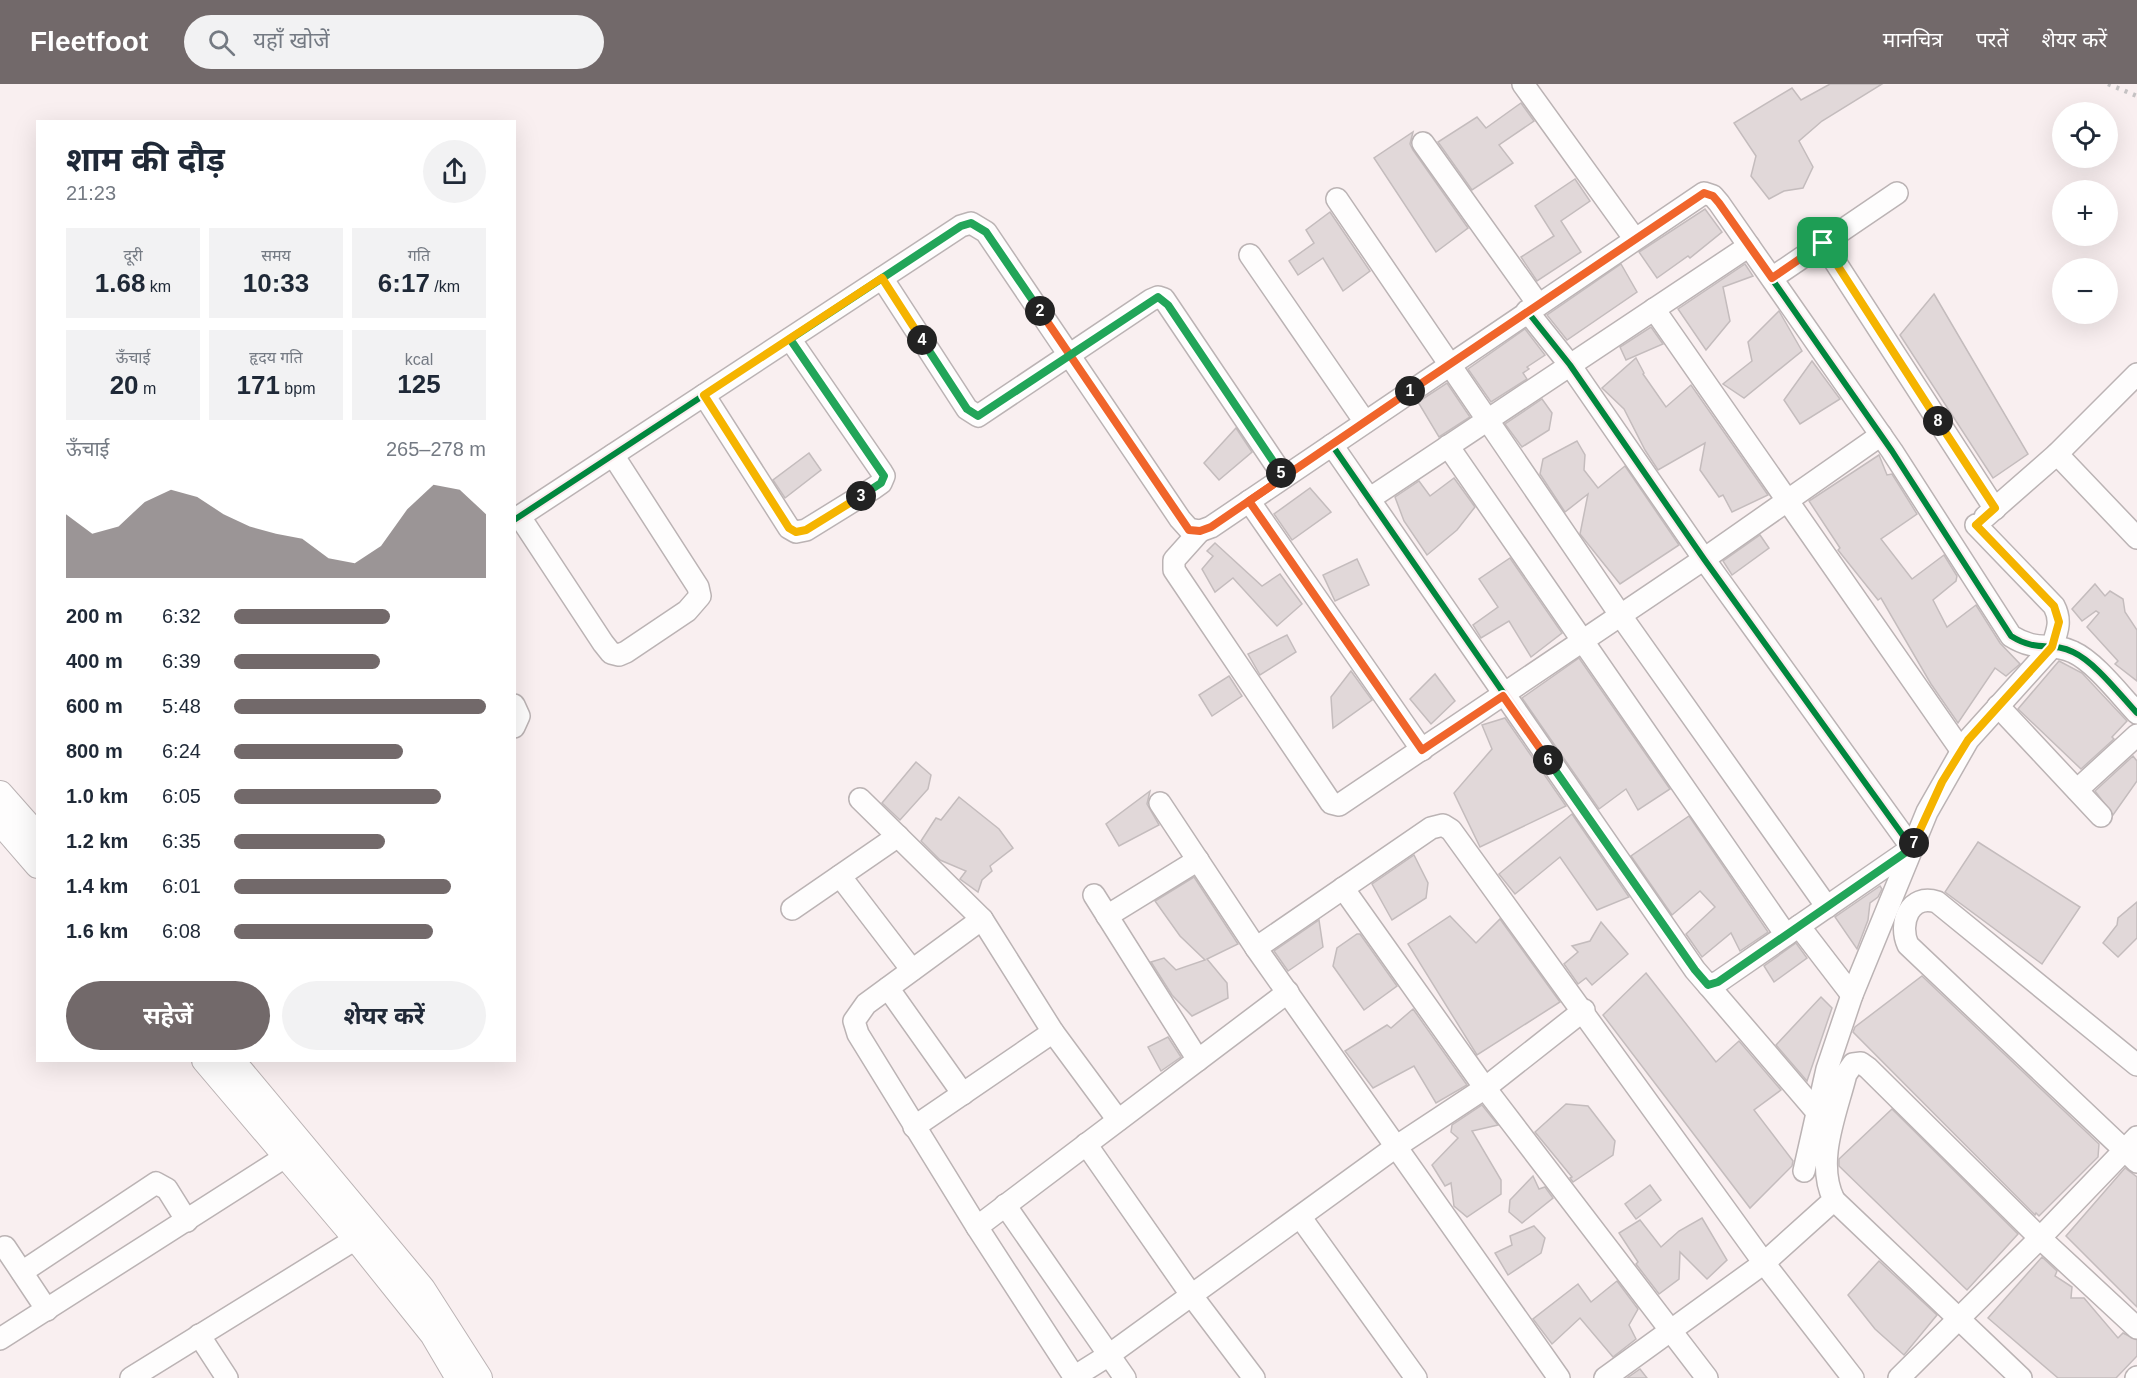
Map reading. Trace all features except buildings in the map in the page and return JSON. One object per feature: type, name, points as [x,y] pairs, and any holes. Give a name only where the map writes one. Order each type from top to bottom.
[{"type":"street","points":[[1523,84],[1634,238]]},
{"type":"street","points":[[1423,143],[1570,365],[1704,559],[1912,848]]},
{"type":"street","points":[[613,455],[698,587],[700,596],[687,611],[619,655],[611,653],[603,643],[517,519],[613,455],[961,226],[971,223],[979,225],[1180,519],[1189,530],[1200,531],[1211,527],[1634,238],[1704,193],[1713,196],[1719,203],[1772,278],[1881,435],[2012,636],[2026,646],[2073,651],[2084,658],[2137,713]]},
{"type":"street","points":[[1772,278],[1897,193]]},
{"type":"street","points":[[1337,199],[1621,616],[1827,907]]},
{"type":"street","points":[[1823,243],[1995,508]]},
{"type":"street","points":[[1369,499],[1749,246]]},
{"type":"street","points":[[1250,255],[1365,422]]},
{"type":"street","points":[[882,278],[972,414],[985,412],[1151,300],[1158,297],[1164,299],[1284,477]]},
{"type":"street","points":[[1654,309],[1961,750]]},
{"type":"street","points":[[704,395],[789,528],[796,532],[806,530],[874,488],[881,483],[884,476],[790,339]]},
{"type":"street","points":[[1953,545],[2057,454],[2136,378]]},
{"type":"street","points":[[1200,531],[1174,560],[1174,570],[1331,803],[1339,805],[1349,801],[1621,616],[1881,435]]},
{"type":"street","points":[[1332,444],[1503,696],[1695,970],[1816,1111]]},
{"type":"street","points":[[1448,446],[1581,643],[1792,931],[1852,994]]},
{"type":"street","points":[[2057,454],[2137,538]]},
{"type":"street","points":[[1249,501],[1422,750]]},
{"type":"street","points":[[1804,1171],[1816,1111],[1852,994],[1932,802],[1961,750],[2052,647],[2059,622],[2054,606],[1976,525]]},
{"type":"street","points":[[1998,706],[2101,816]]},
{"type":"street","points":[[2077,790],[2137,735]]},
{"type":"street","points":[[0,794],[35,849]]},
{"type":"street","points":[[860,799],[982,919],[1053,1032],[1118,1120]]},
{"type":"street","points":[[1160,803],[1256,948],[1559,1378]]},
{"type":"street","points":[[0,821],[35,849]]},
{"type":"street","points":[[1256,948],[1431,828],[1443,825],[1458,837],[1764,1263],[1853,1378]]},
{"type":"street","points":[[792,909],[898,836]]},
{"type":"street","points":[[1708,985],[1718,982],[1912,848]]},
{"type":"street","points":[[1107,916],[1198,860]]},
{"type":"street","points":[[840,876],[912,970]]},
{"type":"street","points":[[1343,888],[1485,1088],[1707,1378]]},
{"type":"street","points":[[1094,895],[1198,1060]]},
{"type":"street","points":[[1899,1378],[2040,1238],[2133,1150],[1908,945],[1903,934],[1904,919],[1910,909],[1919,901],[1928,899],[1938,902],[2137,1065]]},
{"type":"street","points":[[982,919],[866,1004],[854,1021],[858,1034],[914,1127],[1075,1377],[1301,1218],[1397,1146],[1485,1088],[1584,1010]]},
{"type":"street","points":[[888,988],[963,1094]]},
{"type":"street","points":[[977,1227],[1288,992]]},
{"type":"street","points":[[914,1127],[1053,1032]]},
{"type":"street","points":[[207,1062],[295,1152],[365,1234],[423,1289],[479,1378]]},
{"type":"street","points":[[232,1062],[295,1152]]},
{"type":"street","points":[[2021,1378],[1834,1200],[1825,1170],[1827,1152],[1846,1074],[1853,1064],[1861,1063],[2040,1238],[2137,1328]]},
{"type":"street","points":[[1086,1144],[1192,1296],[1254,1378]]},
{"type":"street","points":[[0,1339],[295,1152]]},
{"type":"street","points":[[22,1272],[156,1184],[167,1189],[187,1221]]},
{"type":"street","points":[[1605,1378],[1764,1263],[1834,1200]]},
{"type":"street","points":[[1005,1205],[1125,1378]]},
{"type":"street","points":[[1301,1218],[1416,1378]]},
{"type":"street","points":[[131,1378],[365,1234]]},
{"type":"street","points":[[365,1234],[433,1334],[459,1378]]},
{"type":"street","points":[[5,1247],[46,1310]]},
{"type":"street","points":[[199,1335],[227,1378]]},
{"type":"railway","points":[[2108,84],[2137,96]]},
{"type":"cycle path","points":[[516,519],[961,226],[971,223],[986,232],[1180,519],[1189,529],[1200,531],[1211,527],[1704,193],[1713,196],[1719,203],[1892,451],[2011,636],[2029,644],[2058,647],[2073,652],[2090,663],[2137,713]]},
{"type":"cycle path","points":[[1332,445],[1695,970],[1708,985],[1718,982],[1912,848],[1704,559],[1570,365],[1527,311]]},
{"type":"route","points":[[1823,243],[1772,278],[1713,196],[1704,193],[1695,197],[1332,444],[1284,477],[1211,527],[1200,531],[1189,530],[1180,519],[1107,410],[1070,356],[986,232],[979,225],[971,223],[961,226],[836,308],[790,339],[884,476],[881,483],[874,488],[802,533],[789,528],[704,395],[836,308],[882,278],[967,409],[978,416],[1070,356],[1151,300],[1158,297],[1164,299],[1284,477],[1249,501],[1422,750],[1503,696],[1702,980],[1708,985],[1718,982],[1912,848],[1927,812],[1956,758],[1987,718],[2052,647],[2059,622],[2054,606],[1976,525],[1995,508],[1823,243]]}]
